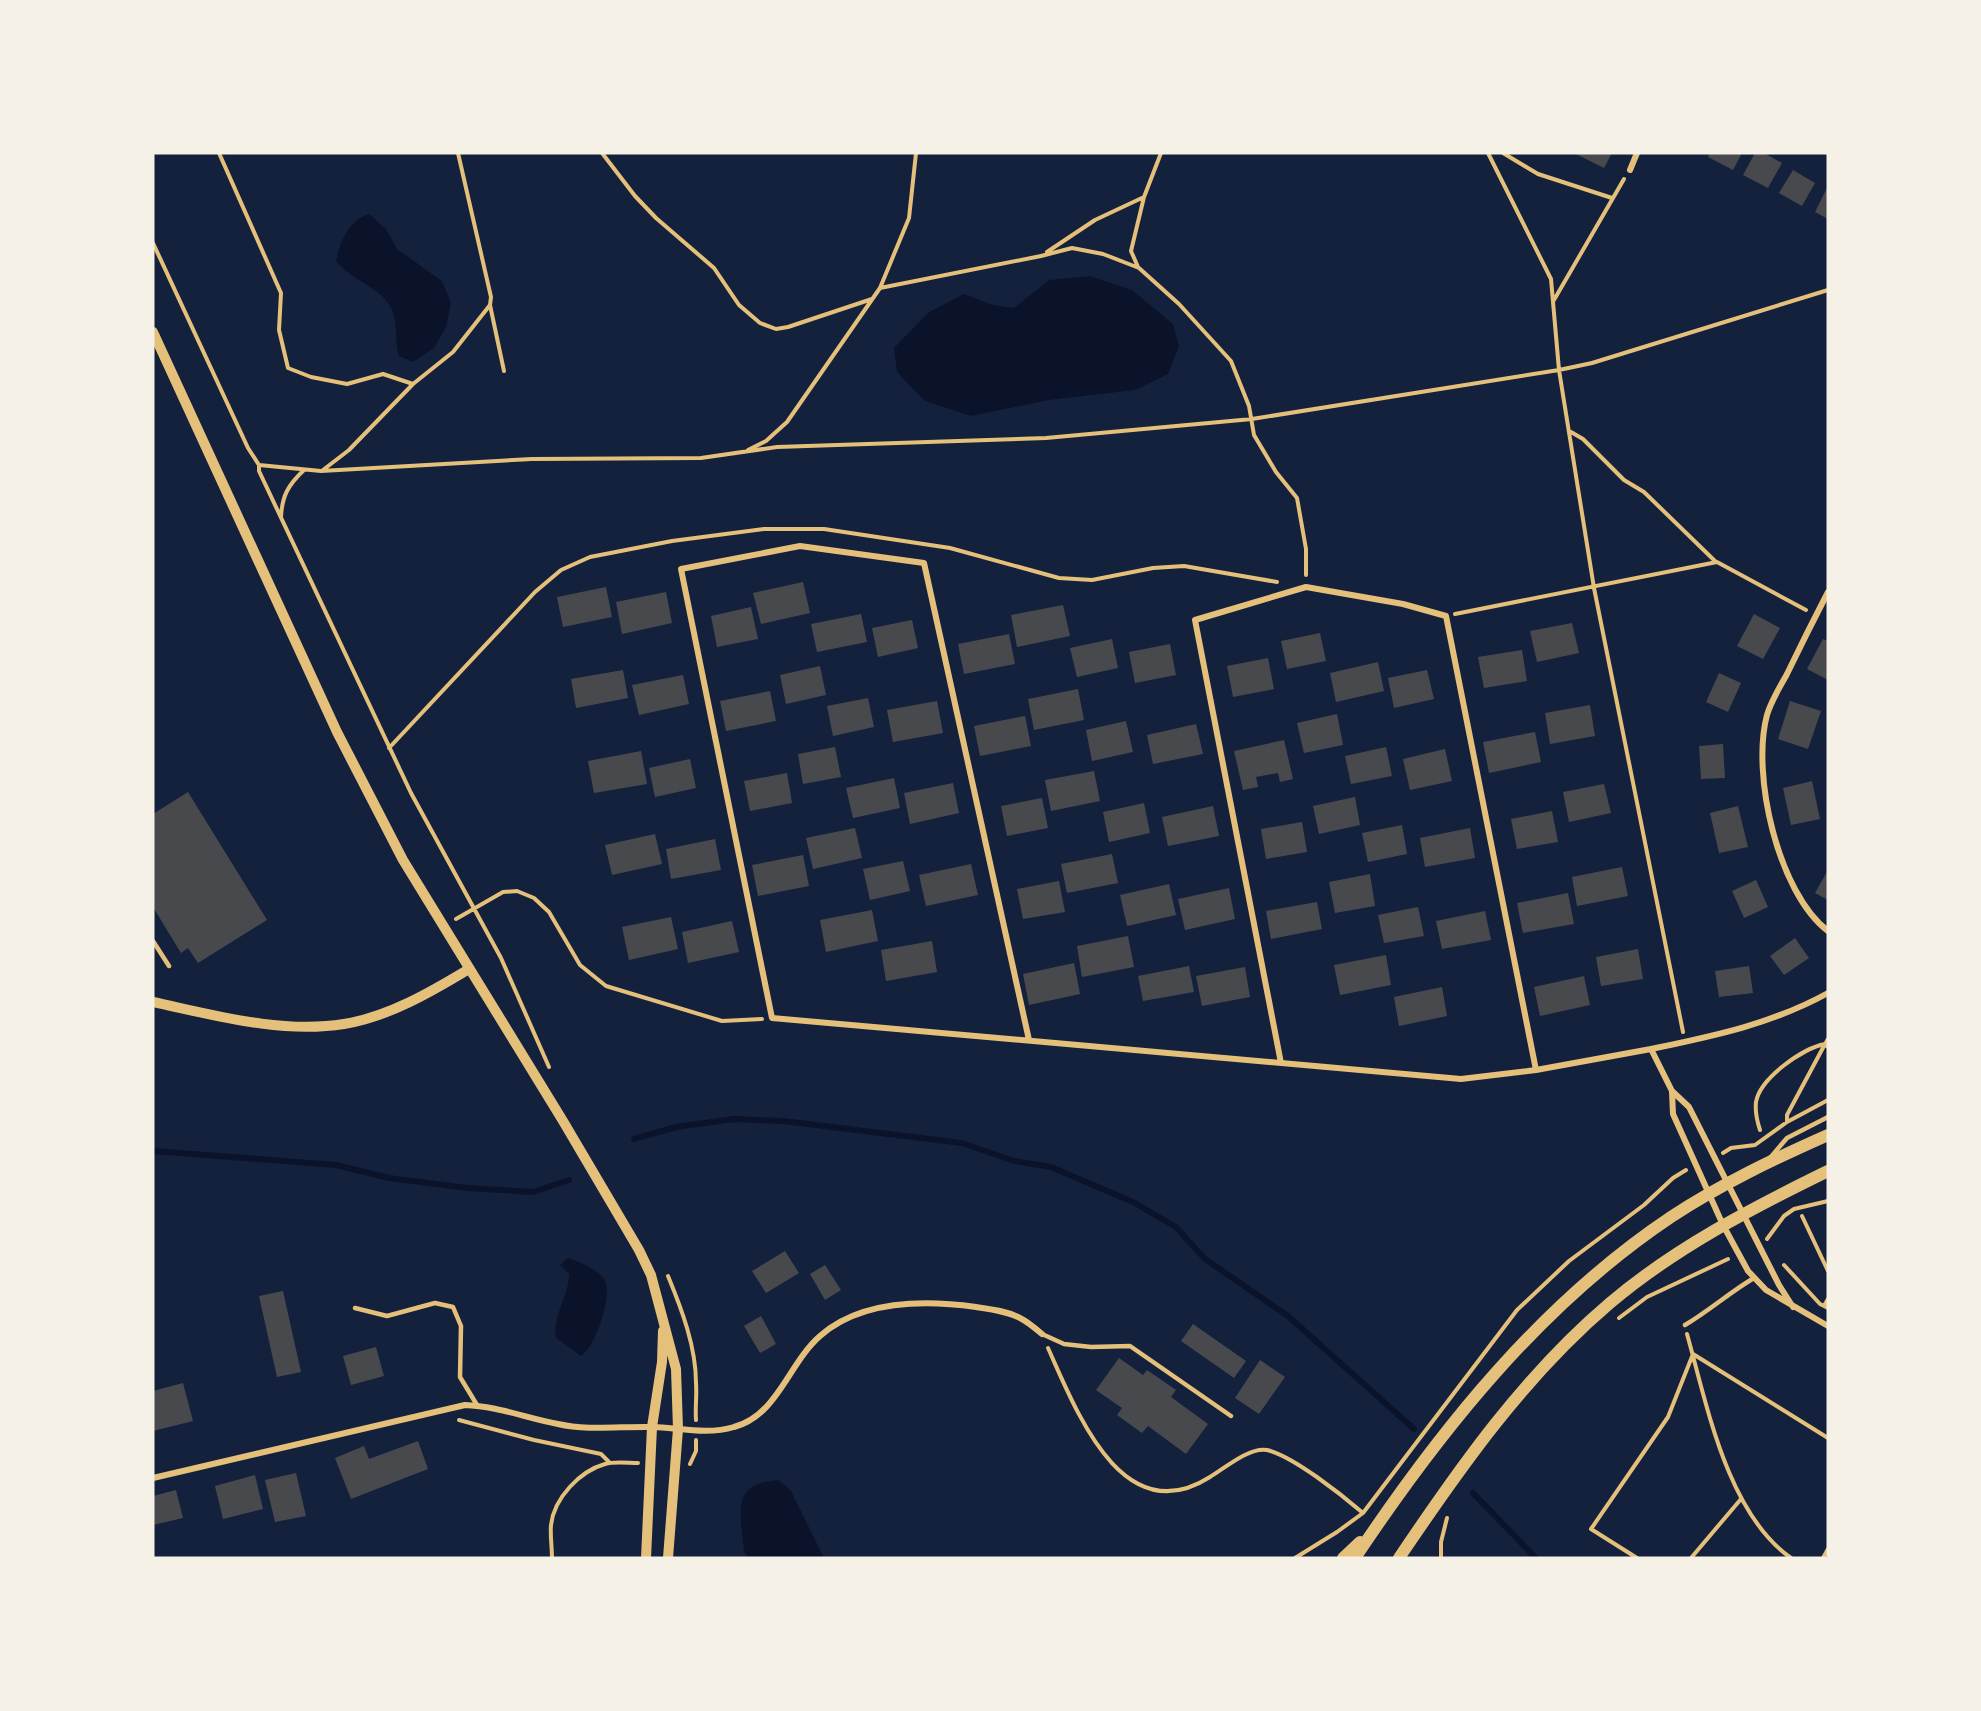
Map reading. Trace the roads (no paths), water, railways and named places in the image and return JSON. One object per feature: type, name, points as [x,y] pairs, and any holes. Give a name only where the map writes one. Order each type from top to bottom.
[{"type":"main road","points":[[1355,1558],[1426,1458],[1537,1327],[1607,1264],[1664,1222],[1709,1194],[1767,1162],[1828,1135]]},
{"type":"main road","points":[[1399,1558],[1497,1420],[1543,1366],[1611,1302],[1667,1261],[1723,1225],[1828,1171]]},
{"type":"main road","points":[[1343,1558],[1378,1524]]},
{"type":"street","points":[[1630,170],[1637,153]]},
{"type":"street","points":[[153,332],[337,732],[409,870],[442,928],[639,1250],[655,1285],[676,1369],[678,1429],[668,1558]]},
{"type":"street","points":[[1029,1040],[924,563],[800,546],[681,568],[772,1018],[1461,1079],[1536,1070],[1740,1030],[1797,1010],[1828,993]]},
{"type":"street","points":[[1281,1063],[1196,620],[1306,586],[1403,604],[1446,616],[1536,1070]]},
{"type":"street","points":[[1828,592],[1767,712],[1762,734],[1762,760],[1770,818],[1782,868],[1796,896],[1818,924],[1828,931]]},
{"type":"street","points":[[153,1002],[246,1021],[327,1026],[381,1014],[469,969]]},
{"type":"street","points":[[1651,1049],[1672,1091],[1689,1107],[1793,1307]]},
{"type":"street","points":[[1672,1091],[1673,1114],[1738,1254],[1754,1278],[1766,1290],[1828,1326]]},
{"type":"street","points":[[153,1479],[442,1409],[477,1406],[561,1425],[716,1430],[734,1427],[748,1421],[774,1399],[795,1366],[820,1336],[844,1321],[876,1309],[942,1303],[983,1308],[1019,1317],[1042,1334]]},
{"type":"street","points":[[646,1558],[652,1427],[662,1362],[664,1319]]},
{"type":"lane","points":[[153,941],[169,966]]},
{"type":"lane","points":[[1767,1162],[1787,1138],[1828,1117]]},
{"type":"lane","points":[[1685,1325],[1712,1309],[1738,1287],[1754,1278]]},
{"type":"lane","points":[[355,1308],[387,1317],[435,1303],[453,1307],[461,1326],[460,1377],[477,1406]]},
{"type":"lane","points":[[1042,1334],[1064,1344],[1091,1347],[1130,1346],[1231,1416]]},
{"type":"water","points":[[369,214],[386,229],[397,249],[442,281],[451,303],[446,327],[434,348],[413,362],[399,356],[393,312],[385,299],[336,261],[346,232],[356,221]]},
{"type":"water","points":[[1090,276],[1132,290],[1173,324],[1179,346],[1168,374],[1135,390],[1049,400],[971,416],[925,401],[897,372],[894,348],[929,312],[964,294],[993,305],[1014,308],[1049,280]]},
{"type":"water","points":[[568,1258],[597,1272],[604,1279],[606,1286],[607,1296],[602,1320],[592,1343],[581,1356],[556,1338],[556,1322],[569,1274],[560,1265]]},
{"type":"water","points":[[779,1480],[791,1491],[824,1558],[748,1558],[744,1552],[741,1513],[745,1494],[752,1487],[763,1482]]},
{"type":"waterway","points":[[634,1139],[676,1127],[734,1119],[783,1121],[962,1143],[1014,1161],[1051,1167],[1133,1202],[1176,1227],[1205,1259],[1288,1316],[1414,1429]]},
{"type":"waterway","points":[[153,1151],[336,1165],[389,1178],[468,1188],[533,1192],[569,1180]]},
{"type":"waterway","points":[[1473,1493],[1536,1558]]}]
